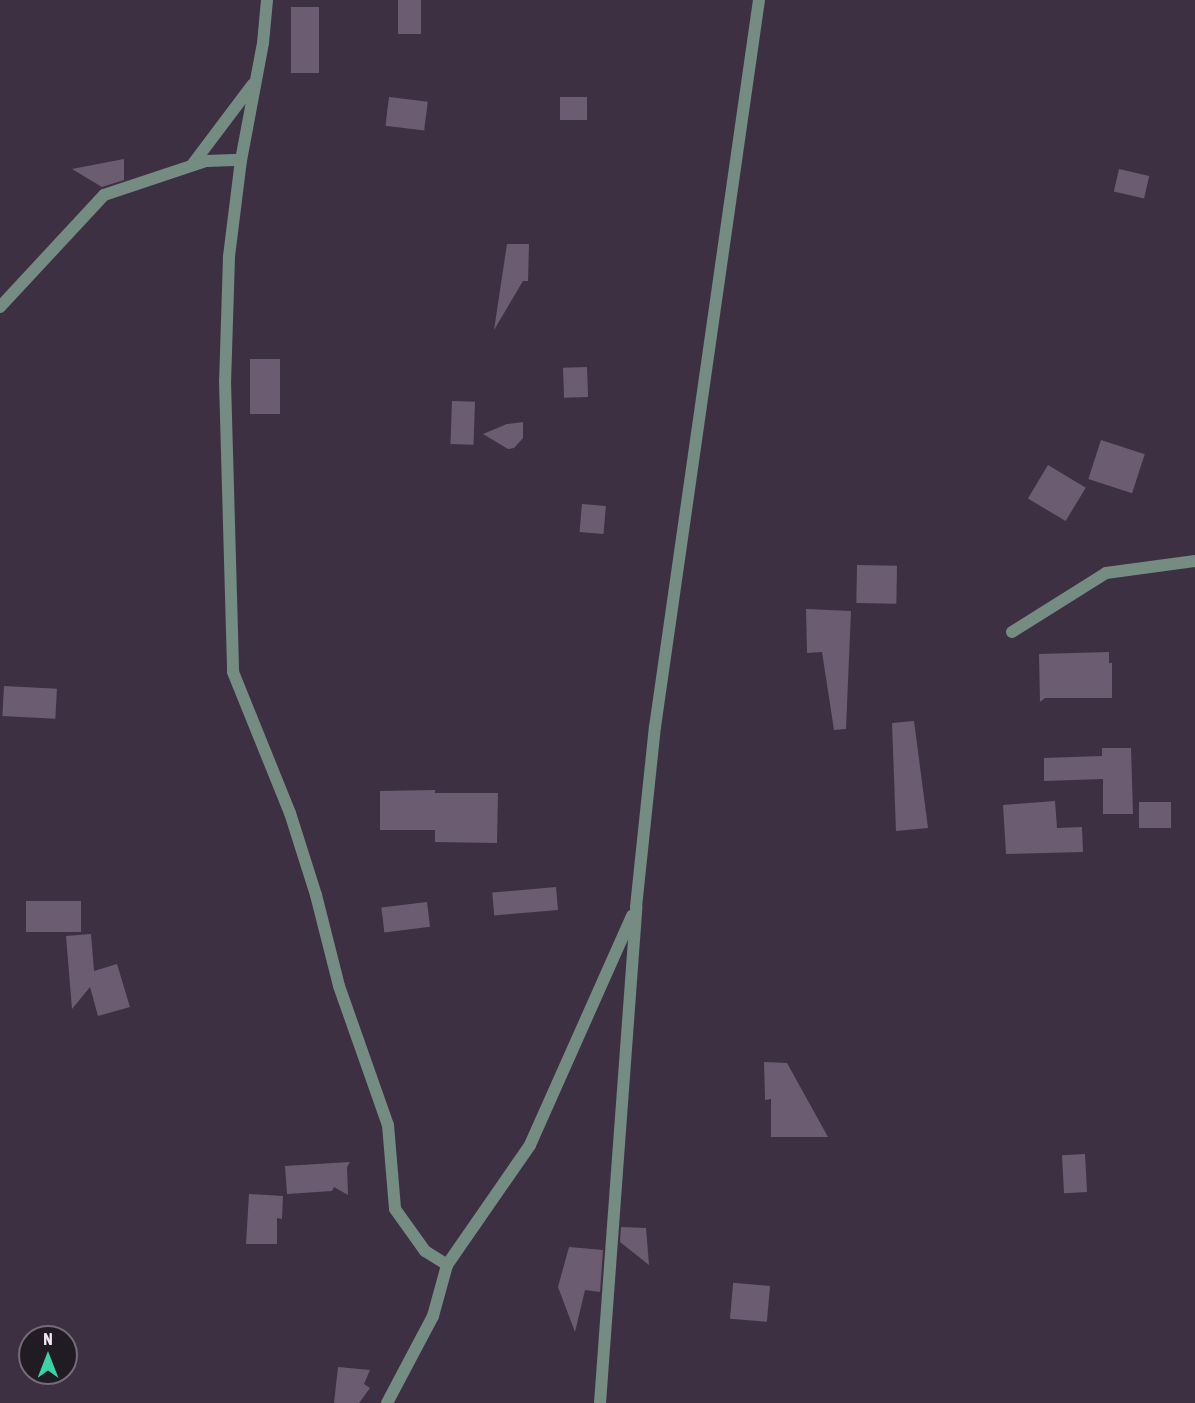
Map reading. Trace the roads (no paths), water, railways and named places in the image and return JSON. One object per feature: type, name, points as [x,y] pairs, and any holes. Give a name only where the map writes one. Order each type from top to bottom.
[{"type":"street","points":[[267,0],[263,43],[240,160],[229,257],[225,381],[233,672],[290,813],[316,895],[339,986],[388,1125],[395,1209],[425,1251],[447,1265]]},
{"type":"street","points":[[600,1403],[636,907],[655,728],[759,0]]},
{"type":"street","points":[[192,165],[255,81]]},
{"type":"street","points":[[0,307],[104,195],[206,160],[240,160]]},
{"type":"street","points":[[1012,632],[1106,573],[1195,561]]},
{"type":"street","points":[[387,1403],[433,1316],[447,1265],[530,1145],[636,907]]}]
